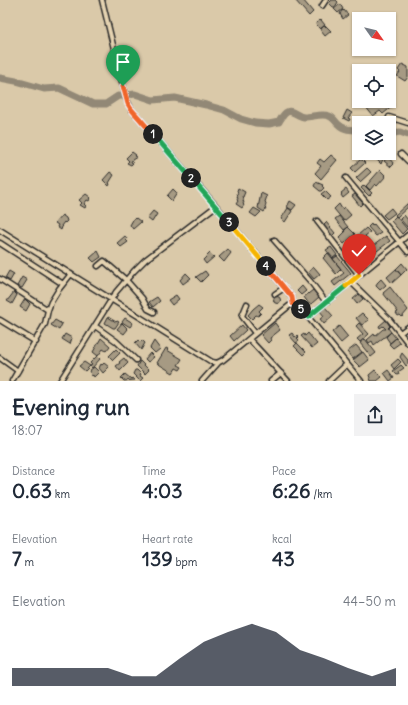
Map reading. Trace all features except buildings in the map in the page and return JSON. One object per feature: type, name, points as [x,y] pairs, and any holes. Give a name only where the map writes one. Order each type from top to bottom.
[{"type":"street","points":[[102,0],[128,104],[131,109],[216,206],[292,297],[293,304]]},
{"type":"street","points":[[322,6],[326,0]]},
{"type":"street","points":[[396,119],[408,123]]},
{"type":"street","points":[[401,154],[408,161]]},
{"type":"street","points":[[346,178],[408,252]]},
{"type":"street","points":[[60,381],[126,280],[145,260],[216,206]]},
{"type":"street","points":[[317,221],[359,275]]},
{"type":"street","points":[[0,230],[209,361],[215,363],[220,362]]},
{"type":"street","points":[[308,317],[408,236]]},
{"type":"street","points":[[274,240],[310,281],[326,302]]},
{"type":"street","points":[[0,243],[63,284]]},
{"type":"street","points":[[98,266],[104,261],[126,280],[142,298],[148,309],[154,312]]},
{"type":"street","points":[[12,381],[36,342],[45,324],[51,302],[71,274]]},
{"type":"street","points":[[0,279],[48,310]]},
{"type":"street","points":[[351,282],[390,319],[408,343]]},
{"type":"street","points":[[275,294],[284,288]]},
{"type":"street","points":[[247,304],[242,316],[255,334]]},
{"type":"street","points":[[293,304],[300,308],[308,317],[360,381]]},
{"type":"street","points":[[202,381],[220,362],[293,304]]},
{"type":"street","points":[[0,320],[36,342]]},
{"type":"street","points":[[95,326],[116,341],[136,360]]},
{"type":"street","points":[[400,333],[408,326]]},
{"type":"street","points":[[249,339],[288,381]]},
{"type":"street","points":[[0,358],[18,371]]},
{"type":"street","points":[[329,381],[347,364]]},
{"type":"street","points":[[271,381],[281,373]]},
{"type":"waterway","points":[[0,78],[44,89],[59,88],[93,104],[106,104],[118,96],[123,96]]},
{"type":"waterway","points":[[128,95],[135,94],[153,100],[175,98],[224,110],[241,119],[255,123],[269,124],[279,122],[284,114],[289,111],[304,117],[326,115],[332,117],[345,129],[352,130]]},
{"type":"waterway","points":[[396,133],[400,132],[408,135]]},
{"type":"route","points":[[123,86],[131,109],[216,206],[292,297],[293,304],[300,308],[308,317],[359,275]]}]
